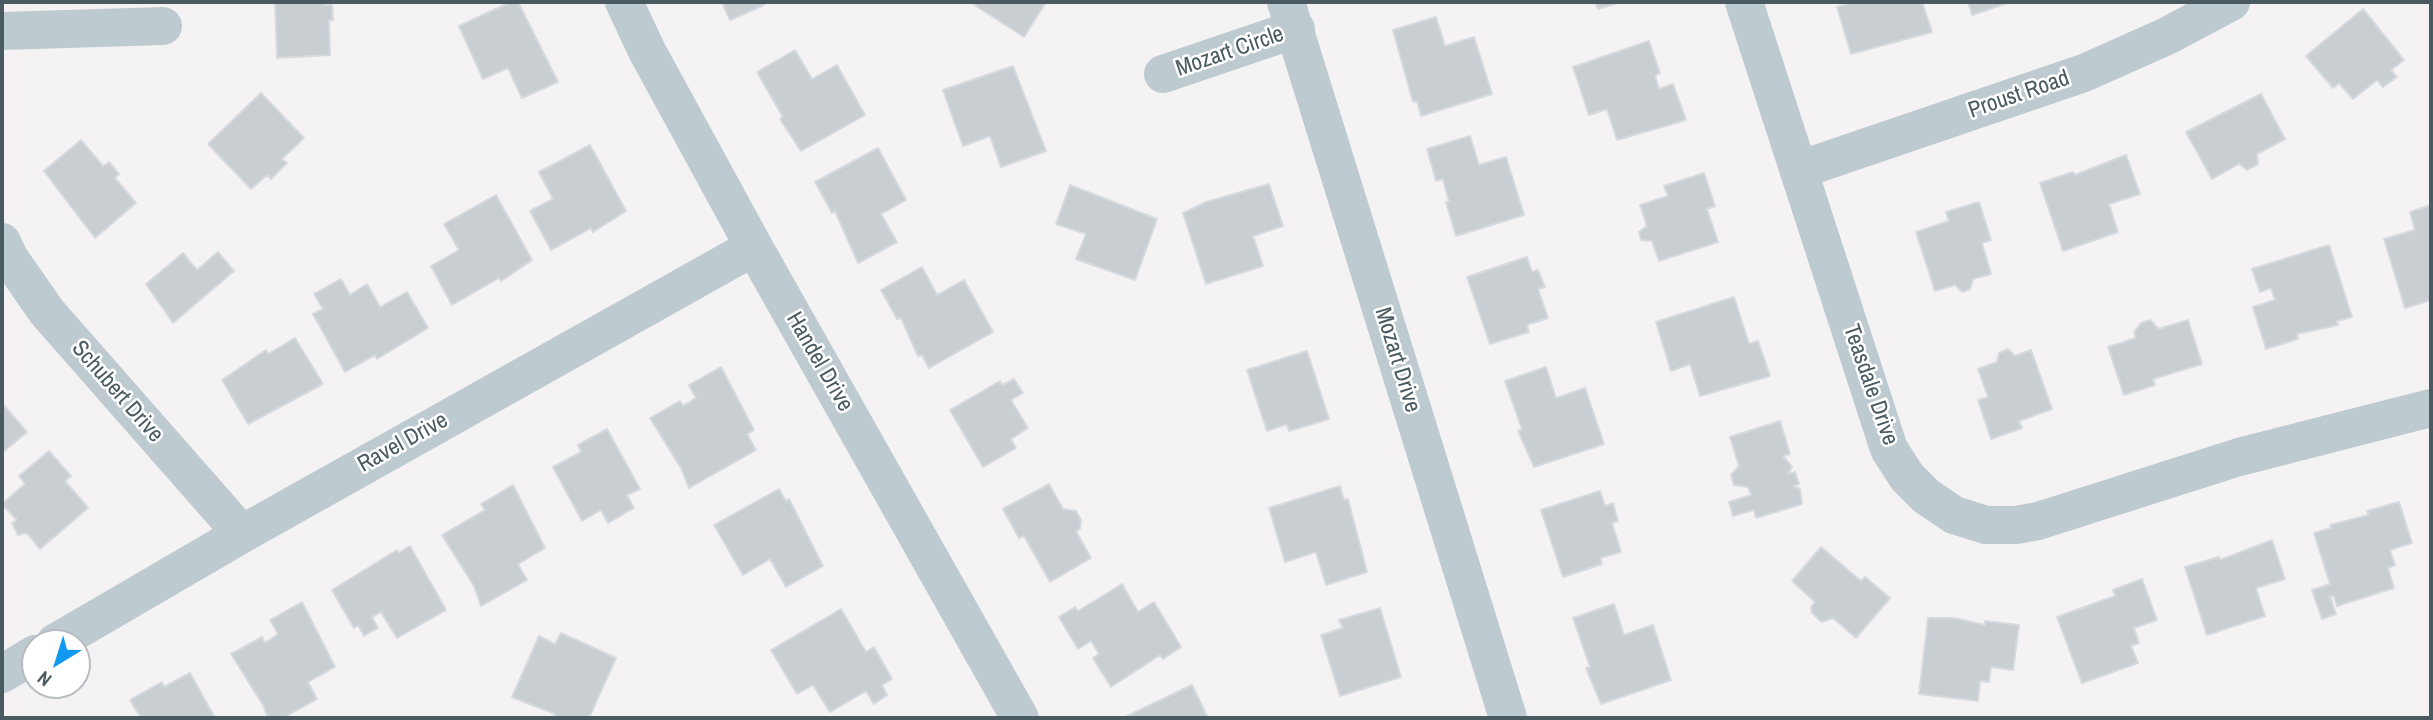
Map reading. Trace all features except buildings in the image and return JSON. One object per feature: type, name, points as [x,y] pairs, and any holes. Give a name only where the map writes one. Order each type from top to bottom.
[{"type":"street","name":"Handel Drive","points":[[624,2],[754,247],[1020,718]]},
{"type":"street","name":"Teasdale Drive","points":[[1744,2],[1889,449],[1907,477],[1926,496],[1954,515],[1986,525],[2016,525],[2038,521],[2239,457],[2431,408]]},
{"type":"street","name":"Proust Road","points":[[1799,170],[2084,73],[2167,36],[2231,2]]},
{"type":"street","name":"Mozart Circle","points":[[1163,74],[1291,15]]},
{"type":"street","name":"Mozart Drive","points":[[1291,15],[1507,718]]},
{"type":"street","points":[[2,31],[163,26]]},
{"type":"street","name":"Schubert Drive","points":[[2,242],[10,259],[47,312],[242,534]]},
{"type":"street","name":"Ravel Drive","points":[[79,629],[242,534],[754,247]]},
{"type":"street","points":[[2,674],[21,662]]}]
